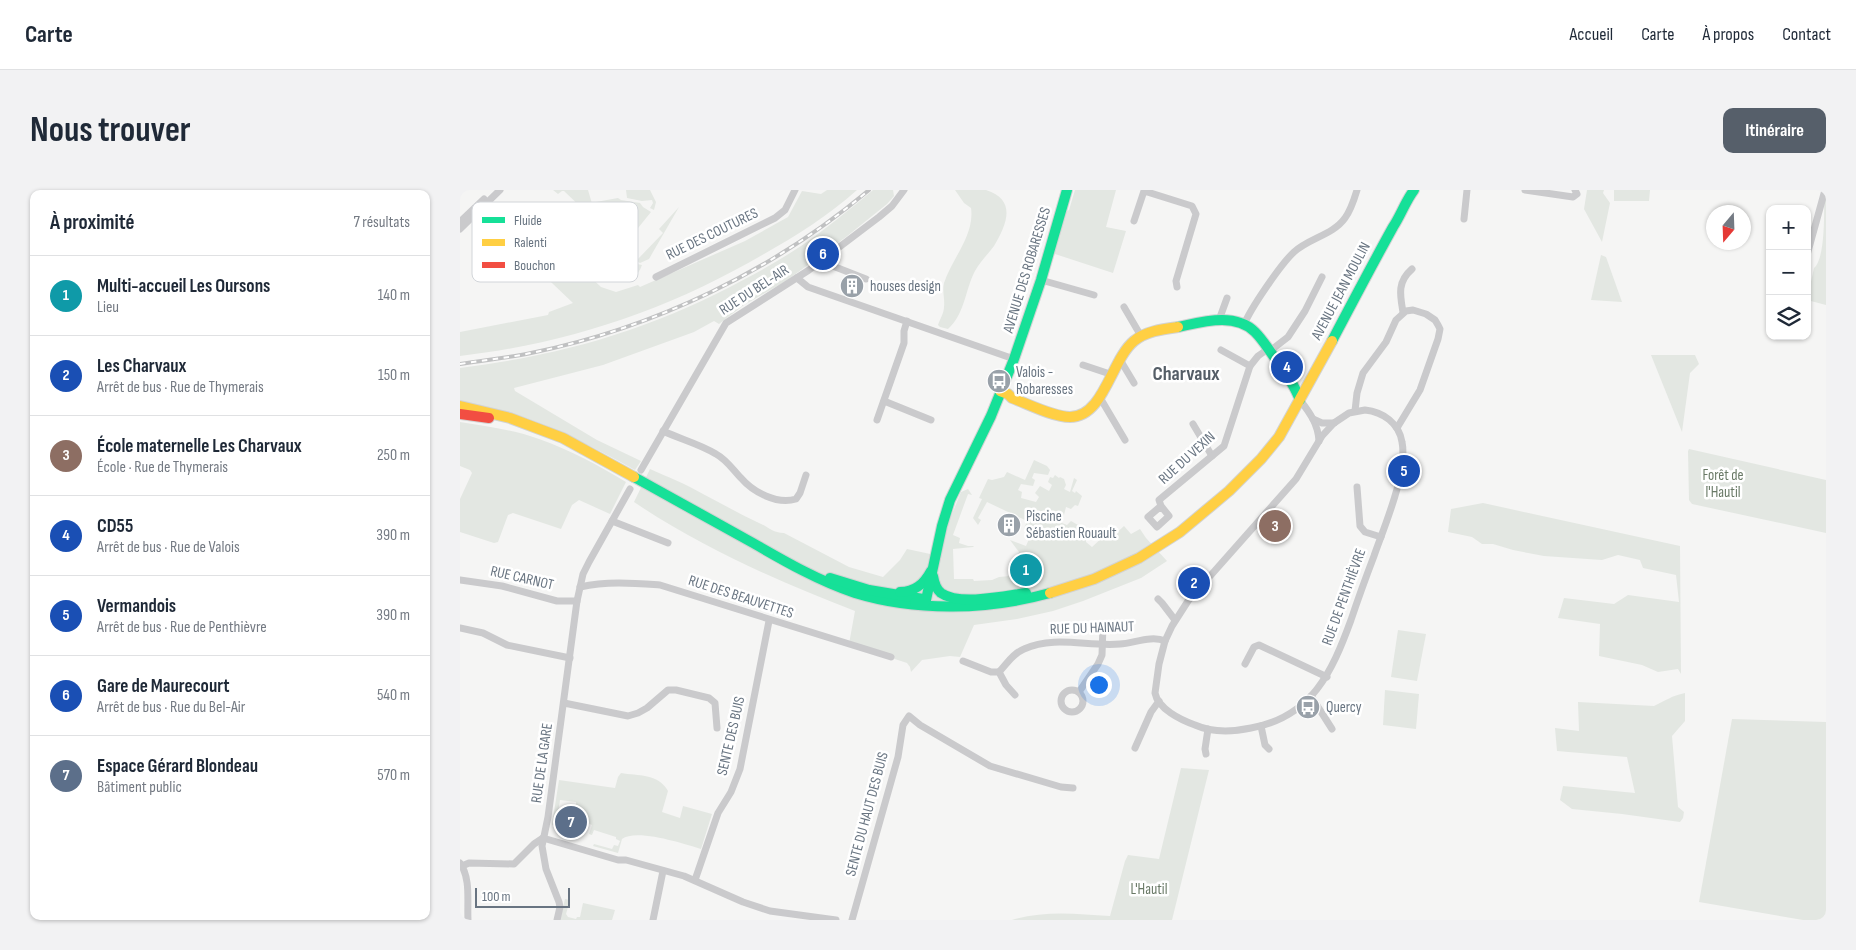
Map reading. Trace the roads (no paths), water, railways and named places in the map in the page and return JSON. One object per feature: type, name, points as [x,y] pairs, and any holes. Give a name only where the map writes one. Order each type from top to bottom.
[{"type":"main road","name":"AVENUE DES ROBARESSES","points":[[926,600],[950,500],[994,409],[1005,395],[1010,363],[1014,359],[1041,280],[1067,190]]},
{"type":"main road","name":"AVENUE JEAN MOULIN","points":[[1222,497],[1248,466],[1299,396],[1325,340],[1368,266],[1406,190]]},
{"type":"main road","name":"AVENUE JEAN MOULIN","points":[[1222,497],[1243,479],[1273,444],[1396,222],[1402,207],[1414,190]]},
{"type":"main road","points":[[1005,395],[1054,414],[1075,417],[1086,413],[1097,399],[1119,358],[1140,336],[1156,330],[1219,320],[1244,325],[1254,332],[1269,350],[1299,396]]},
{"type":"main road","points":[[460,406],[498,414],[540,429],[586,450],[824,582],[864,596],[916,606],[965,607],[1020,600],[1077,584],[1122,566],[1157,547],[1191,524],[1222,497]]},
{"type":"main road","points":[[460,414],[497,419],[540,429]]},
{"type":"main road","points":[[779,557],[813,572],[869,590],[926,600],[977,600],[1032,593],[1077,584]]},
{"type":"main road","points":[[813,572],[868,587],[904,593],[912,591],[924,582],[930,574],[934,561]]},
{"type":"main road","points":[[932,575],[938,590],[951,597],[988,597],[1032,593]]},
{"type":"main road","points":[[864,596],[922,603],[926,600]]},
{"type":"street","points":[[480,202],[493,190]]},
{"type":"street","points":[[488,202],[500,190]]},
{"type":"street","name":"RUE DES COUTURES","points":[[656,277],[775,218],[785,210],[795,190]]},
{"type":"street","name":"RUE DU BEL-AIR","points":[[641,470],[726,323],[797,278],[879,217],[892,206],[903,190]]},
{"type":"street","points":[[1244,325],[1293,252],[1335,228],[1345,219],[1357,190]]},
{"type":"street","points":[[1464,219],[1467,190]]},
{"type":"street","points":[[1525,190],[1572,197],[1576,193]]},
{"type":"street","points":[[1808,250],[1825,190]]},
{"type":"street","points":[[1134,221],[1144,191],[1192,206],[1196,214],[1176,280],[1177,287]]},
{"type":"street","points":[[460,229],[463,218]]},
{"type":"street","points":[[820,261],[866,279]]},
{"type":"street","points":[[1403,312],[1400,285],[1405,275],[1412,269]]},
{"type":"street","name":"RUE DU VEXIN","points":[[1161,506],[1159,500],[1224,446],[1250,366],[1258,356],[1288,337],[1305,311],[1322,277]]},
{"type":"street","points":[[797,278],[808,287],[1014,359]]},
{"type":"street","points":[[1041,280],[1094,295]]},
{"type":"street","points":[[1219,320],[1227,298]]},
{"type":"street","points":[[1124,307],[1140,336]]},
{"type":"street","points":[[1322,428],[1355,410],[1370,410],[1381,414],[1397,428],[1420,390],[1435,350],[1440,329],[1435,320],[1426,314],[1413,310],[1403,312],[1396,320],[1383,347],[1363,374],[1357,393],[1355,410]]},
{"type":"street","points":[[877,420],[904,343],[904,331],[907,321]]},
{"type":"street","points":[[1221,350],[1250,366]]},
{"type":"street","points":[[1119,358],[1134,383]]},
{"type":"street","points":[[1083,365],[1110,374]]},
{"type":"street","points":[[1299,396],[1322,428]]},
{"type":"street","points":[[1097,399],[1102,401],[1125,440]]},
{"type":"street","points":[[884,401],[931,420]]},
{"type":"street","points":[[1193,424],[1212,456]]},
{"type":"street","points":[[1136,748],[1159,701],[1156,697],[1156,688],[1165,641],[1175,620],[1198,588],[1296,479],[1320,441],[1322,428]]},
{"type":"street","name":"RUE DE PENTHIÈVRE","points":[[1159,701],[1169,711],[1183,720],[1208,729],[1226,731],[1262,726],[1288,714],[1312,696],[1327,677],[1339,651],[1395,495],[1403,457],[1403,444],[1397,428]]},
{"type":"street","points":[[663,431],[716,453],[754,490],[769,497],[788,500],[796,499],[806,475]]},
{"type":"street","points":[[1357,487],[1360,526],[1365,532],[1381,537]]},
{"type":"street","points":[[577,601],[583,574],[630,489]]},
{"type":"street","points":[[612,521],[668,543]]},
{"type":"street","name":"RUE CARNOT","points":[[460,580],[502,586],[557,601],[577,601]]},
{"type":"street","name":"RUE DES BEAUVETTES","points":[[580,588],[599,583],[624,582],[660,585],[769,621],[891,657]]},
{"type":"street","points":[[1158,599],[1175,620]]},
{"type":"street","name":"RUE DE LA GARE","points":[[557,920],[560,907],[545,866],[542,846],[548,818],[577,601]]},
{"type":"street","name":"SENTE DES BUIS","points":[[695,880],[718,813],[731,792],[740,769],[769,621]]},
{"type":"street","points":[[1079,692],[1100,659],[1103,644],[1102,625]]},
{"type":"street","points":[[460,628],[483,633],[507,646],[570,658]]},
{"type":"street","name":"RUE DU HAINAUT","points":[[999,672],[1016,653],[1030,646],[1058,642],[1120,644],[1156,638],[1165,641]]},
{"type":"street","points":[[1245,664],[1254,647],[1259,645],[1327,677]]},
{"type":"street","points":[[963,662],[991,672],[999,672],[1006,685],[1015,695]]},
{"type":"street","points":[[564,703],[628,716],[647,708],[668,690],[676,690],[709,698],[715,703],[717,728]]},
{"type":"street","points":[[1312,696],[1332,729]]},
{"type":"street","name":"SENTE DU HAUT DES BUIS","points":[[852,920],[898,757],[903,725],[909,716],[920,725],[990,766],[1061,787],[1073,788]]},
{"type":"street","points":[[1262,726],[1265,745],[1269,749]]},
{"type":"street","points":[[1206,754],[1208,729]]},
{"type":"street","points":[[468,920],[467,887],[461,864],[514,864],[534,844],[543,838],[695,880],[743,902],[770,911],[836,920]]},
{"type":"street","points":[[653,920],[663,871]]},
{"type":"railway","points":[[460,364],[522,355],[577,342],[667,312],[752,271],[793,246],[869,190]]},
{"type":"place","name":"Gare de Maurecourt","points":[[823,254]]},
{"type":"place","name":"houses design","points":[[852,286]]},
{"type":"place","name":"CD55","points":[[1287,367]]},
{"type":"place","name":"Valois - Robaresses","points":[[999,381]]},
{"type":"place","name":"Vermandois","points":[[1404,471]]},
{"type":"place","name":"Piscine Sébastien Rouault","points":[[1009,525]]},
{"type":"place","name":"École maternelle Les Charvaux","points":[[1275,526]]},
{"type":"place","name":"Multi-accueil Les Oursons","points":[[1026,570]]},
{"type":"place","name":"Les Charvaux","points":[[1194,583]]},
{"type":"place","name":"Quercy","points":[[1308,707]]},
{"type":"place","name":"Espace Gérard Blondeau","points":[[571,822]]},
{"type":"district","name":"Charvaux","points":[[1186,374]]},
{"type":"park label","name":"Forêt de l'Hautil","points":[[1723,484]]},
{"type":"park label","name":"L'Hautil","points":[[1149,889]]}]
